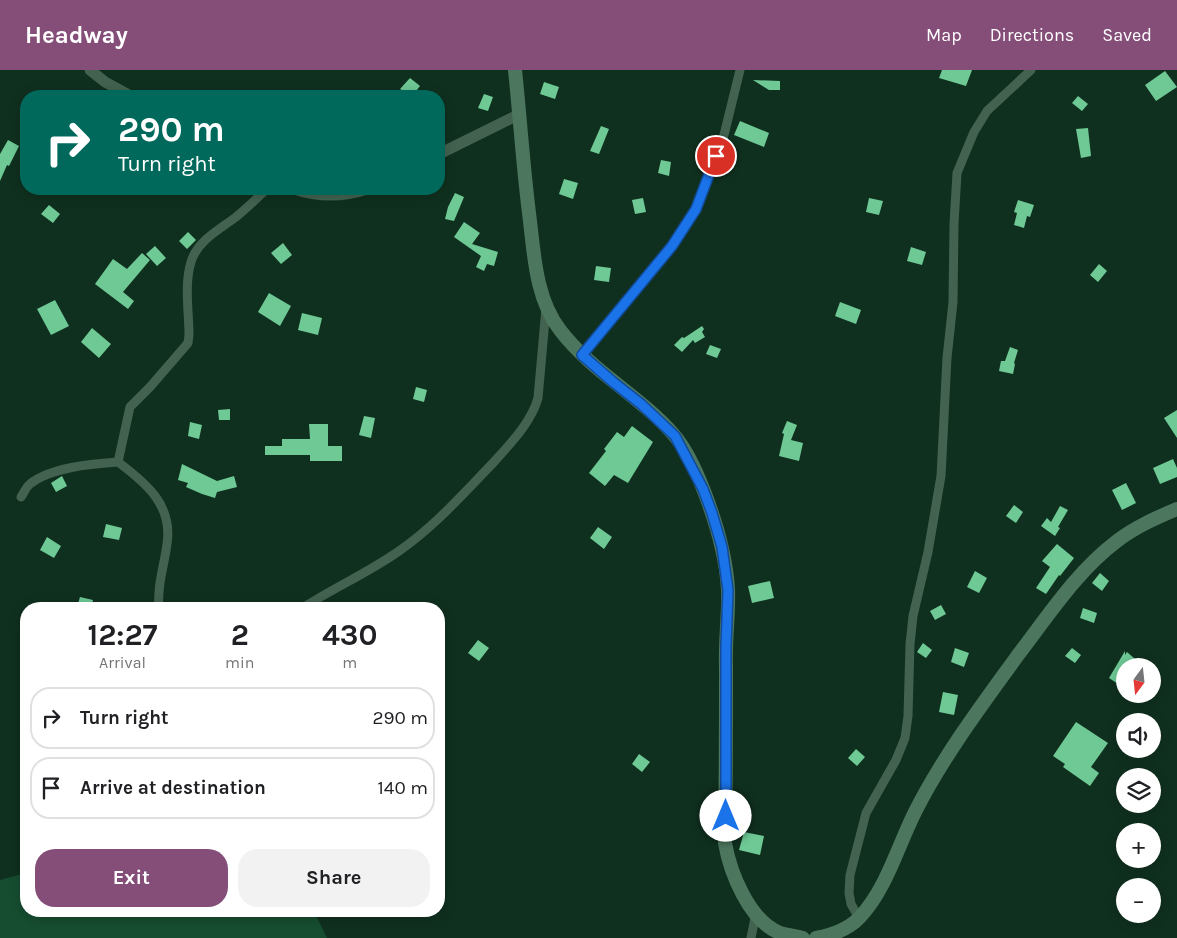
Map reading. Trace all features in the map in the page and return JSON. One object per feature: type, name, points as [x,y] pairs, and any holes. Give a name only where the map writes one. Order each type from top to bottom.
[{"type":"main road","points":[[515,70],[531,233],[540,291],[546,307],[559,329],[582,355],[641,404],[675,436],[703,489],[722,547],[728,590],[725,842],[730,867],[743,895],[768,926],[779,933],[803,938]]},
{"type":"main road","points":[[816,938],[836,935],[859,918],[880,889],[916,810],[938,772],[992,692],[1050,613],[1083,572],[1117,540],[1148,521],[1177,510]]},
{"type":"street","points":[[90,70],[121,90]]},
{"type":"street","points":[[582,355],[672,246],[696,209],[723,139],[740,70]]},
{"type":"street","points":[[859,918],[851,904],[849,893],[850,875],[866,813],[872,799],[896,760],[905,738],[910,691],[910,644],[913,616],[928,552],[941,476],[947,358],[953,302],[954,208],[957,173],[974,132],[987,111],[1031,70]]},
{"type":"street","points":[[445,151],[518,114]]},
{"type":"street","points":[[118,462],[130,407],[188,343],[190,335],[188,277],[195,252],[212,234],[235,218],[260,195]]},
{"type":"street","points":[[313,602],[380,563],[434,524],[492,463],[529,420],[534,412],[538,398],[546,307]]},
{"type":"street","points":[[21,497],[29,485],[65,469],[118,462],[147,484],[158,499],[165,519],[168,541],[158,590],[159,602]]},
{"type":"street","points":[[751,938],[756,913]]},
{"type":"green space","points":[[20,875],[20,917],[317,917],[327,938],[0,938],[0,880]]},
{"type":"building","points":[[942,70],[972,70],[966,86],[939,78]]},
{"type":"building","points":[[1165,71],[1177,87],[1156,101],[1145,85]]},
{"type":"building","points":[[410,78],[420,86],[417,90],[400,89]]},
{"type":"building","points":[[753,80],[780,81],[780,90],[769,90]]},
{"type":"building","points":[[544,82],[559,87],[555,99],[540,94]]},
{"type":"building","points":[[484,94],[493,97],[488,111],[478,108]]},
{"type":"building","points":[[1078,96],[1088,104],[1082,111],[1072,103]]},
{"type":"building","points":[[740,121],[769,133],[764,147],[734,135]]},
{"type":"building","points":[[601,126],[609,129],[599,154],[590,151]]},
{"type":"building","points":[[1088,128],[1091,156],[1081,158],[1076,129]]},
{"type":"building","points":[[8,140],[19,146],[0,181],[0,154]]},
{"type":"building","points":[[661,160],[671,162],[669,176],[658,173]]},
{"type":"building","points":[[564,179],[578,183],[573,199],[559,194]]},
{"type":"building","points":[[455,193],[464,197],[454,221],[445,219],[448,207]]},
{"type":"building","points":[[643,198],[646,212],[635,214],[632,200]]},
{"type":"building","points":[[869,198],[883,201],[879,215],[866,212]]},
{"type":"building","points":[[1018,200],[1034,205],[1030,217],[1027,216],[1024,228],[1014,225],[1017,213],[1014,212]]},
{"type":"building","points":[[49,205],[60,214],[53,223],[41,214]]},
{"type":"building","points":[[464,222],[480,233],[472,244],[498,252],[494,266],[487,264],[484,271],[476,267],[481,256],[454,237]]},
{"type":"building","points":[[188,232],[196,240],[187,249],[179,241]]},
{"type":"building","points":[[283,243],[292,255],[281,264],[271,253]]},
{"type":"building","points":[[155,246],[166,258],[157,266],[146,254]]},
{"type":"building","points":[[911,247],[926,252],[922,265],[907,261]]},
{"type":"building","points":[[142,253],[150,260],[123,292],[134,301],[128,309],[95,284],[113,259],[127,269]]},
{"type":"building","points":[[1099,264],[1107,271],[1098,282],[1090,275]]},
{"type":"building","points":[[596,266],[611,268],[609,282],[594,280]]},
{"type":"building","points":[[269,293],[291,306],[280,326],[258,312]]},
{"type":"building","points":[[55,300],[69,326],[51,335],[37,309]]},
{"type":"building","points":[[840,302],[861,310],[856,324],[835,316]]},
{"type":"building","points":[[302,313],[322,318],[318,335],[298,330]]},
{"type":"building","points":[[702,326],[704,329],[702,332],[705,337],[695,343],[693,340],[682,352],[674,345],[682,337],[684,338]]},
{"type":"building","points":[[92,328],[111,344],[99,358],[81,342]]},
{"type":"building","points":[[710,345],[721,349],[717,358],[706,354]]},
{"type":"building","points":[[1010,347],[1018,350],[1013,374],[999,371],[1001,361],[1005,361]]},
{"type":"building","points":[[416,387],[427,390],[424,402],[413,399]]},
{"type":"building","points":[[230,409],[230,420],[219,420],[218,410]]},
{"type":"building","points":[[1177,410],[1177,438],[1164,418]]},
{"type":"building","points":[[364,416],[375,418],[371,438],[359,435]]},
{"type":"building","points":[[787,421],[797,425],[791,440],[803,443],[799,461],[779,456],[784,434],[782,433]]},
{"type":"building","points":[[190,422],[202,425],[199,439],[188,436]]},
{"type":"building","points":[[309,424],[328,424],[328,446],[342,446],[342,461],[310,461],[310,455],[265,455],[265,446],[282,446],[282,439],[310,439]]},
{"type":"building","points":[[632,426],[653,442],[628,483],[614,475],[605,486],[589,473],[606,451],[604,449],[617,432],[624,437]]},
{"type":"building","points":[[1173,459],[1177,468],[1177,477],[1160,484],[1153,468]]},
{"type":"building","points":[[182,464],[217,481],[234,476],[237,487],[217,492],[215,498],[202,494],[186,487],[188,483],[178,480]]},
{"type":"building","points":[[62,476],[67,486],[56,492],[51,483]]},
{"type":"building","points":[[1126,483],[1136,503],[1122,510],[1112,490]]},
{"type":"building","points":[[1014,505],[1023,512],[1016,523],[1006,516]]},
{"type":"building","points":[[1060,506],[1068,510],[1055,536],[1041,526],[1047,518],[1051,522]]},
{"type":"building","points":[[106,524],[122,528],[119,540],[103,537]]},
{"type":"building","points":[[598,527],[612,537],[604,549],[590,538]]},
{"type":"building","points":[[47,537],[61,546],[54,558],[40,550]]},
{"type":"building","points":[[1057,544],[1074,558],[1046,594],[1036,588],[1050,567],[1042,561]]},
{"type":"building","points":[[975,571],[987,578],[979,593],[967,587]]},
{"type":"building","points":[[1100,573],[1109,581],[1102,591],[1092,583]]},
{"type":"building","points":[[770,581],[774,598],[752,603],[748,586]]},
{"type":"building","points":[[80,597],[93,600],[93,602],[78,602]]},
{"type":"building","points":[[941,605],[946,614],[935,620],[930,611]]},
{"type":"building","points":[[1083,608],[1097,613],[1094,623],[1080,618]]},
{"type":"building","points":[[478,640],[489,648],[479,661],[468,653]]},
{"type":"building","points":[[923,643],[932,650],[926,658],[917,652]]},
{"type":"building","points":[[955,648],[969,653],[964,667],[951,662]]},
{"type":"building","points":[[1072,648],[1081,655],[1075,663],[1065,656]]},
{"type":"building","points":[[1125,651],[1125,655],[1127,652],[1134,658],[1121,658]]},
{"type":"building","points":[[1116,666],[1116,683],[1109,678]]},
{"type":"building","points":[[943,692],[958,695],[954,715],[939,712]]},
{"type":"building","points":[[1076,722],[1108,743],[1091,767],[1099,773],[1090,786],[1063,767],[1065,764],[1053,756]]},
{"type":"building","points":[[856,749],[865,757],[857,766],[848,758]]},
{"type":"building","points":[[639,754],[650,762],[642,772],[632,764]]},
{"type":"building","points":[[744,832],[764,836],[760,855],[739,850]]},
{"type":"route","points":[[716,156],[696,209],[672,246],[582,355],[641,404],[675,436],[692,466],[712,513],[722,547],[728,590],[726,816]]}]
